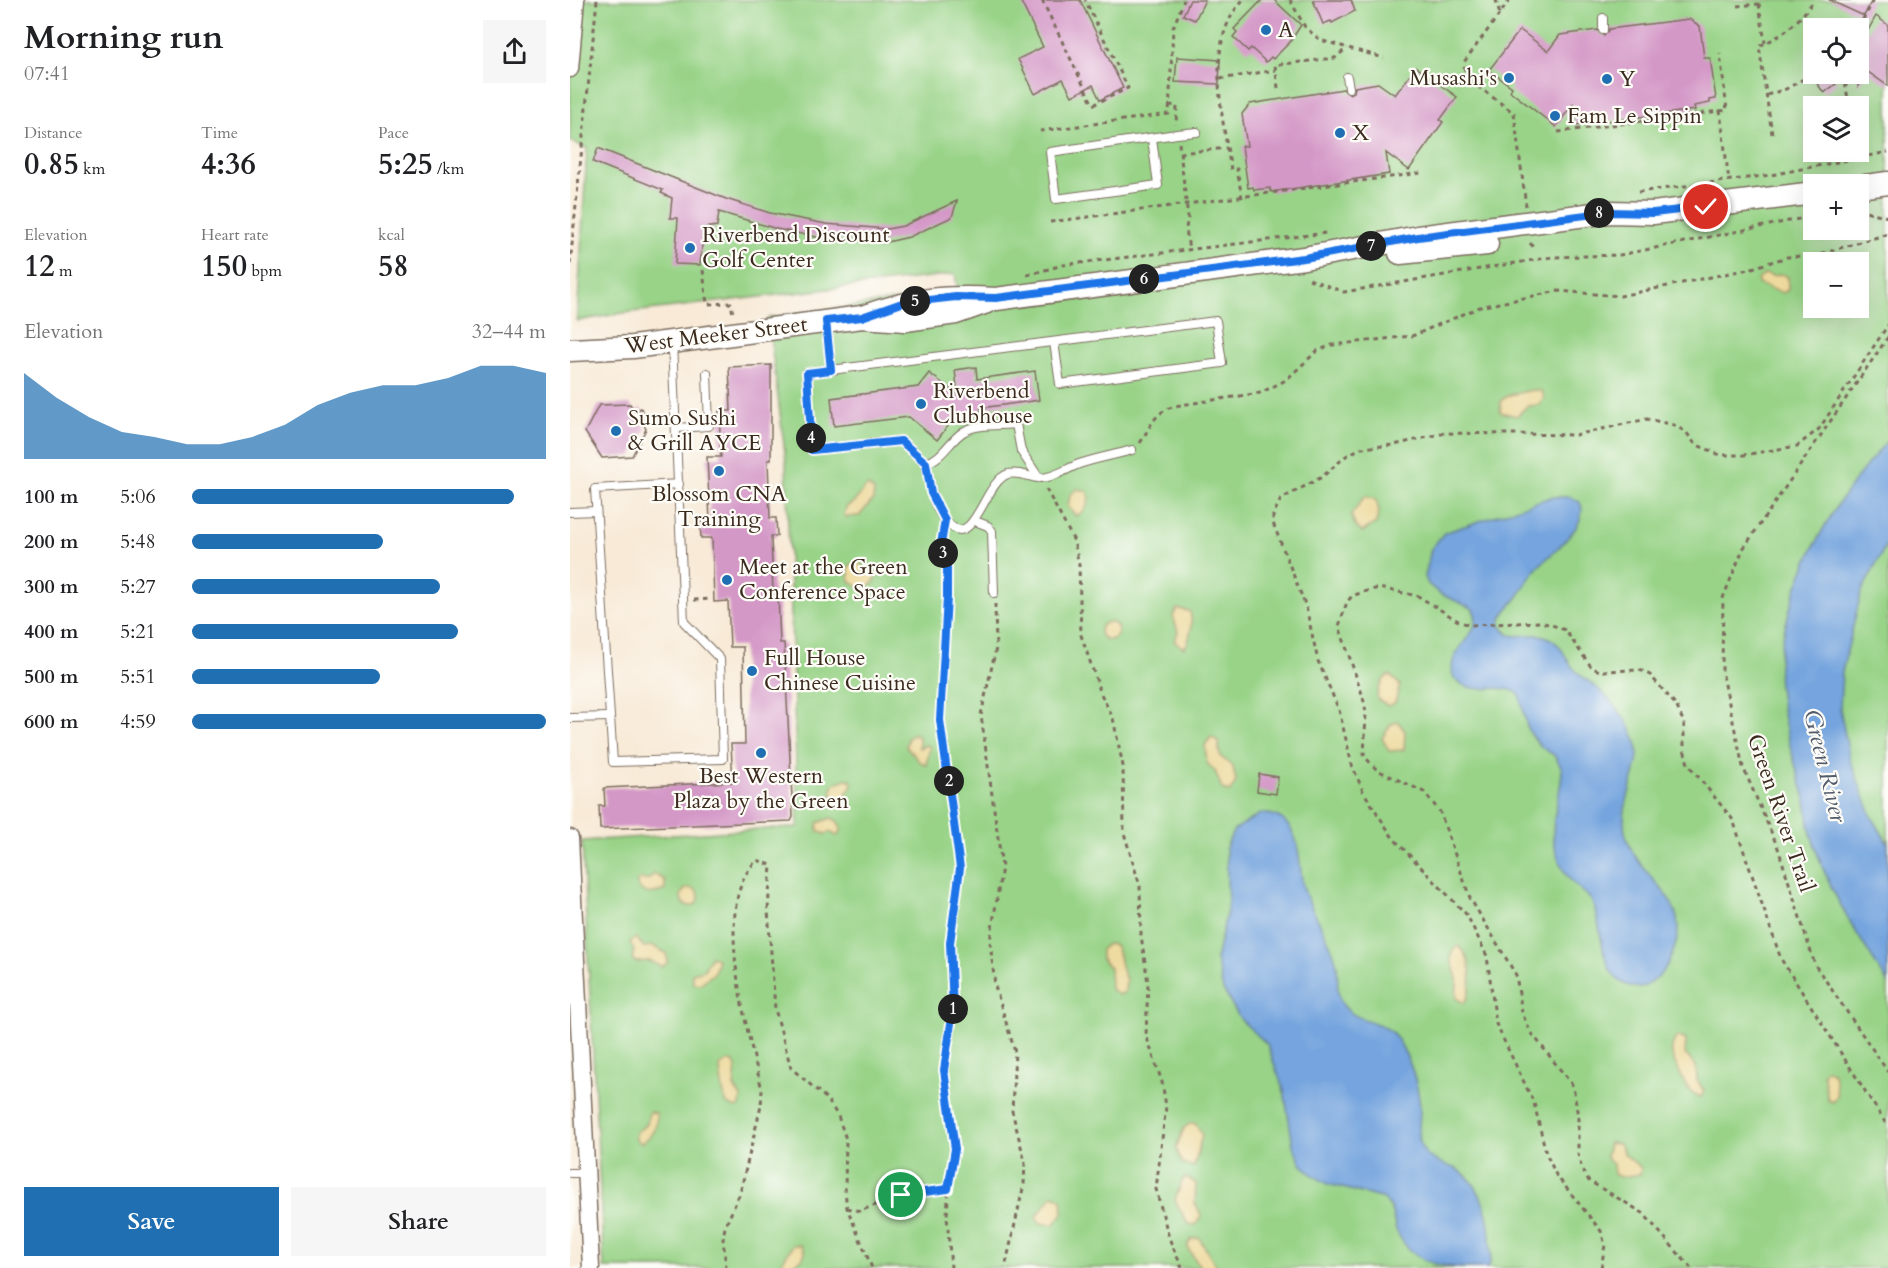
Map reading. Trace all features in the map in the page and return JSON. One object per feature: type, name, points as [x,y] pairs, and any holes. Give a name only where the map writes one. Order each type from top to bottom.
[{"type":"main road","points":[[1869,186],[1888,183]]},
{"type":"main road","name":"West Meeker Street","points":[[1306,269],[1418,237],[1609,212],[1653,213],[1803,194]]},
{"type":"main road","name":"West Meeker Street","points":[[570,350],[672,342],[862,317],[905,320],[956,313],[996,298],[1306,269],[1610,227],[1653,213]]},
{"type":"street","points":[[570,69],[576,0]]},
{"type":"street","points":[[570,838],[591,1268]]},
{"type":"lane","points":[[1603,18],[1603,30]]},
{"type":"lane","points":[[1347,77],[1348,88]]},
{"type":"lane","points":[[1152,138],[1158,185],[1056,199],[1050,152],[1177,134],[1197,132]]},
{"type":"lane","points":[[826,321],[831,370]]},
{"type":"lane","points":[[1054,342],[1060,384],[1222,363],[1216,321],[807,373],[812,450],[901,441],[926,463],[931,493],[945,520],[953,528],[962,531],[969,528],[975,520],[980,506],[998,480],[1008,474],[1024,473],[1039,478],[1132,450]]},
{"type":"lane","points":[[672,342],[679,484],[684,622],[720,658],[723,759],[613,762],[595,489],[679,484]]},
{"type":"lane","points":[[676,428],[708,426],[707,373]]},
{"type":"lane","points":[[926,463],[935,460],[962,432],[972,427],[1016,424],[1021,450],[1039,478]]},
{"type":"lane","points":[[570,512],[596,511]]},
{"type":"lane","points":[[975,520],[988,526],[992,531],[994,593]]},
{"type":"lane","points":[[570,718],[610,717]]},
{"type":"lane","points":[[570,1173],[587,1173]]},
{"type":"path","points":[[570,264],[597,0]]},
{"type":"path","points":[[1042,0],[1093,105],[1128,88],[1085,0]]},
{"type":"path","points":[[1040,131],[1169,114],[1173,28],[1184,0]]},
{"type":"path","points":[[1242,198],[1237,169],[1231,170],[1219,97],[1222,37],[1233,11],[1243,0]]},
{"type":"path","points":[[1290,0],[1305,27],[1320,40],[1384,58]]},
{"type":"path","points":[[1496,0],[1500,15]]},
{"type":"path","points":[[1510,0],[1464,62],[1465,77],[1514,113],[1527,207]]},
{"type":"path","points":[[1772,134],[1759,46],[1778,38],[1803,17],[1814,0]]},
{"type":"path","points":[[1864,18],[1874,0]]},
{"type":"path","points":[[1737,6],[1759,2],[1765,43]]},
{"type":"path","points":[[1278,88],[1275,65],[1335,58],[1347,48]]},
{"type":"path","points":[[1558,132],[1727,110],[1720,53]]},
{"type":"path","points":[[1220,79],[1276,70]]},
{"type":"path","points":[[1767,95],[1786,89],[1803,79]]},
{"type":"path","points":[[1169,105],[1178,106],[1177,134],[1187,206],[1186,228],[1190,251],[1224,247]]},
{"type":"path","points":[[1720,111],[1729,181]]},
{"type":"path","points":[[1180,153],[1227,148]]},
{"type":"path","points":[[1739,179],[1888,152]]},
{"type":"path","points":[[1050,222],[1187,206],[1421,173]]},
{"type":"path","points":[[1869,212],[1888,217]]},
{"type":"path","points":[[1306,269],[1344,292],[1551,256],[1620,255],[1803,218]]},
{"type":"path","points":[[1132,450],[1161,411],[1174,406],[1260,393],[1286,380],[1317,351],[1332,345],[1412,336],[1480,307],[1558,291],[1620,296],[1749,269],[1787,257],[1816,255],[1888,234]]},
{"type":"path","points":[[1530,243],[1535,249]]},
{"type":"path","points":[[703,270],[707,304],[731,303],[733,314]]},
{"type":"path","points":[[1601,1268],[1605,1245],[1601,1231],[1556,1175],[1546,1153],[1534,1104],[1502,1041],[1496,1024],[1487,956],[1475,929],[1467,915],[1393,838],[1363,791],[1352,765],[1339,710],[1318,661],[1305,607],[1275,531],[1273,515],[1281,499],[1322,477],[1346,456],[1361,448],[1394,445],[1445,433],[1575,435],[1647,419],[1674,424],[1686,432],[1695,444],[1720,455],[1744,455],[1797,446],[1819,429],[1888,325]]},
{"type":"path","name":"Green River Trail","points":[[1888,337],[1743,549],[1723,598],[1722,670],[1743,767],[1778,848],[1815,965],[1888,1072]]},
{"type":"path","points":[[1039,478],[1074,541],[1079,565],[1080,635],[1101,694],[1113,718],[1123,766],[1124,833],[1140,886],[1141,935],[1148,983],[1146,1035],[1162,1082],[1166,1106],[1156,1189],[1169,1238],[1182,1268]]},
{"type":"path","points":[[945,520],[941,544],[947,568],[947,597],[940,720],[960,868],[950,943],[953,1010],[944,1070],[955,1149],[948,1189],[947,1216],[951,1268]]},
{"type":"path","points":[[1691,1268],[1643,1213],[1589,1181],[1582,1170],[1578,1154],[1578,1117],[1573,1086],[1530,1031],[1522,1013],[1516,975],[1470,898],[1440,812],[1424,792],[1377,770],[1364,756],[1366,712],[1364,697],[1339,626],[1347,602],[1352,596],[1379,588],[1418,596],[1460,622],[1472,625],[1540,622],[1552,625],[1565,630],[1592,668],[1600,671],[1640,670],[1659,683],[1684,723],[1684,749],[1688,764],[1732,820],[1781,959],[1852,1075],[1888,1126]]},
{"type":"path","points":[[994,593],[996,648],[981,715],[1002,878],[990,941],[995,986],[1015,1052],[1012,1111],[1025,1162],[1024,1184],[1005,1268]]},
{"type":"path","points":[[726,1268],[723,1239],[725,1227],[740,1193],[761,1106],[762,1090],[735,972],[736,908],[750,866],[757,860],[771,865],[768,910],[774,1009],[791,1068],[827,1099],[841,1124],[846,1139],[847,1208],[872,1268]]},
{"type":"path","points":[[847,1208],[860,1211],[901,1195],[948,1189]]},
{"type":"green space","points":[[576,0],[1888,0],[1888,1268],[604,1268],[582,841],[798,827],[786,461],[768,318],[958,292],[955,274],[623,313],[577,321],[587,148],[570,141],[570,69]]},
{"type":"sand","points":[[1765,274],[1773,276],[1782,274],[1788,277],[1788,290],[1783,293],[1758,284],[1758,280]]},
{"type":"sand","points":[[1532,390],[1542,391],[1544,398],[1539,405],[1527,406],[1517,416],[1500,412],[1501,401],[1507,396]]},
{"type":"sand","points":[[868,486],[874,491],[873,500],[859,516],[846,517],[844,515],[847,506],[854,502]]},
{"type":"sand","points":[[1077,489],[1087,491],[1089,499],[1083,512],[1076,516],[1068,507],[1070,495]]},
{"type":"sand","points":[[1365,496],[1376,500],[1379,511],[1376,523],[1362,532],[1356,527],[1351,515]]},
{"type":"sand","points":[[853,562],[861,564],[864,570],[876,571],[875,581],[866,588],[860,588],[850,581],[848,568]]},
{"type":"sand","points":[[1177,609],[1189,611],[1190,614],[1190,635],[1184,648],[1174,641],[1178,632],[1173,616]]},
{"type":"sand","points":[[1109,622],[1115,625],[1118,631],[1115,637],[1109,640],[1103,637],[1100,631],[1103,625]]},
{"type":"sand","points":[[1390,675],[1400,685],[1395,703],[1388,706],[1377,699],[1377,696],[1382,682]]},
{"type":"sand","points":[[1398,722],[1405,731],[1404,750],[1389,751],[1382,738],[1391,724]]},
{"type":"sand","points":[[914,733],[919,738],[919,748],[926,745],[930,747],[926,765],[919,761],[906,746],[908,738]]},
{"type":"sand","points":[[1211,737],[1218,741],[1220,756],[1233,767],[1236,781],[1230,792],[1222,789],[1215,771],[1207,763],[1205,745]]},
{"type":"sand","points":[[846,779],[851,780],[852,785],[846,794],[847,804],[841,806],[831,793],[834,784]]},
{"type":"sand","points":[[831,818],[840,826],[841,831],[837,836],[830,832],[825,834],[818,831],[818,823]]},
{"type":"sand","points":[[654,874],[665,880],[665,890],[653,893],[642,891],[637,884],[638,879],[648,880]]},
{"type":"sand","points":[[690,888],[696,891],[699,897],[696,903],[690,906],[684,903],[681,897],[684,891]]},
{"type":"sand","points":[[636,938],[644,947],[653,946],[666,953],[668,962],[662,967],[650,961],[635,962],[632,958],[634,950],[630,942]]},
{"type":"sand","points":[[1107,944],[1115,945],[1126,979],[1125,992],[1119,995],[1111,989],[1110,968],[1101,958],[1101,950]]},
{"type":"sand","points":[[1457,946],[1462,949],[1469,963],[1470,990],[1464,1003],[1457,999],[1457,979],[1451,958]]},
{"type":"sand","points":[[711,956],[718,960],[714,973],[700,984],[693,983],[692,973],[704,970]]},
{"type":"sand","points":[[1677,1036],[1686,1040],[1685,1054],[1696,1066],[1697,1080],[1704,1091],[1701,1097],[1688,1088],[1673,1059],[1672,1046]]},
{"type":"sand","points":[[729,1061],[734,1062],[736,1067],[734,1087],[741,1097],[740,1106],[736,1108],[727,1104],[722,1086],[720,1066]]},
{"type":"sand","points":[[1827,1069],[1834,1073],[1837,1096],[1832,1102],[1828,1100],[1823,1073]]},
{"type":"sand","points":[[649,1112],[656,1113],[655,1126],[651,1134],[641,1143],[637,1141],[636,1135],[647,1124]]},
{"type":"sand","points":[[1191,1123],[1196,1124],[1202,1135],[1194,1167],[1182,1163],[1176,1148],[1184,1128]]},
{"type":"sand","points":[[1609,1143],[1619,1144],[1625,1155],[1641,1168],[1640,1174],[1620,1177],[1614,1174],[1613,1164],[1606,1158]]},
{"type":"sand","points":[[1187,1178],[1196,1183],[1195,1203],[1201,1215],[1196,1225],[1188,1224],[1175,1200],[1183,1179]]},
{"type":"sand","points":[[1053,1195],[1062,1199],[1063,1213],[1054,1225],[1040,1223],[1036,1217]]},
{"type":"sand","points":[[1199,1238],[1218,1268],[1201,1268],[1188,1249],[1191,1239]]},
{"type":"sand","points":[[793,1245],[801,1245],[805,1253],[801,1260],[794,1263],[792,1268],[773,1268],[782,1262]]},
{"type":"water","name":"Green River","points":[[1888,440],[1888,541],[1861,593],[1842,672],[1840,709],[1850,760],[1871,815],[1888,844],[1888,983],[1842,907],[1822,866],[1809,825],[1806,802],[1786,731],[1779,679],[1780,656],[1786,624],[1802,573],[1839,503]]},
{"type":"water","points":[[1551,497],[1569,497],[1580,502],[1582,511],[1580,520],[1568,538],[1537,568],[1503,614],[1500,626],[1509,635],[1539,635],[1554,641],[1574,669],[1603,693],[1617,709],[1634,737],[1638,755],[1624,816],[1626,836],[1633,853],[1672,905],[1677,920],[1677,937],[1669,962],[1655,980],[1640,988],[1626,985],[1615,977],[1604,954],[1592,902],[1569,879],[1558,858],[1553,833],[1562,769],[1554,755],[1541,747],[1528,730],[1519,694],[1504,689],[1478,689],[1461,684],[1454,678],[1452,667],[1454,658],[1471,633],[1476,617],[1472,608],[1440,594],[1428,584],[1425,577],[1431,549],[1444,533]]},
{"type":"water","points":[[1260,814],[1279,817],[1292,831],[1306,895],[1329,941],[1336,961],[1338,989],[1343,1005],[1355,1015],[1390,1031],[1406,1054],[1418,1091],[1421,1146],[1427,1155],[1463,1173],[1481,1197],[1489,1227],[1491,1257],[1488,1268],[1446,1266],[1422,1259],[1403,1243],[1396,1230],[1391,1209],[1384,1199],[1328,1184],[1314,1176],[1301,1164],[1293,1145],[1284,1091],[1267,1044],[1241,1020],[1223,990],[1216,960],[1228,906],[1226,847],[1234,830]]},
{"type":"building","points":[[1020,0],[1080,0],[1123,88],[1100,100],[1093,85],[1072,96],[1063,79],[1035,94],[1018,59],[1043,47]]},
{"type":"building","points":[[1190,0],[1205,0],[1195,20],[1183,15]]},
{"type":"building","name":"A","points":[[1262,0],[1274,0],[1301,25],[1290,42],[1273,59],[1271,57],[1266,62],[1251,48],[1248,51],[1233,37],[1237,32],[1234,29]]},
{"type":"building","points":[[1313,0],[1351,0],[1355,11],[1332,23],[1331,21],[1323,24]]},
{"type":"building","points":[[1829,0],[1872,0],[1864,16]]},
{"type":"building","points":[[1876,16],[1888,25],[1888,86],[1869,73],[1869,28]]},
{"type":"building","name":"Y","points":[[1689,19],[1700,26],[1704,58],[1710,58],[1716,99],[1710,100],[1710,103],[1694,106],[1695,110],[1575,125],[1573,104],[1556,127],[1510,91],[1512,87],[1489,70],[1520,30],[1548,51],[1560,35],[1597,30],[1604,36],[1609,29]]},
{"type":"building","points":[[1177,57],[1220,60],[1219,84],[1175,82]]},
{"type":"building","name":"X","points":[[1416,67],[1457,97],[1440,120],[1443,122],[1409,170],[1386,153],[1389,174],[1271,192],[1270,188],[1254,190],[1253,187],[1248,188],[1242,146],[1247,146],[1242,114],[1250,104],[1343,89],[1350,94],[1354,92],[1355,87],[1378,83],[1395,95]]},
{"type":"building","points":[[1817,84],[1836,84],[1824,93]]},
{"type":"building","points":[[598,148],[726,199],[770,213],[826,224],[887,229],[903,226],[957,201],[952,217],[909,237],[883,243],[821,238],[777,229],[719,212],[717,226],[704,228],[700,265],[675,264],[678,218],[670,218],[672,198],[661,193],[663,190],[593,162]]},
{"type":"building","points":[[771,365],[771,460],[768,460],[770,518],[776,518],[777,536],[771,536],[773,594],[778,594],[780,643],[784,643],[793,817],[791,821],[600,829],[599,806],[605,806],[604,788],[733,782],[731,744],[745,744],[743,647],[730,647],[728,601],[714,602],[712,538],[701,538],[700,522],[710,521],[707,457],[721,457],[719,411],[731,411],[729,367]]},
{"type":"building","name":"Riverbend Clubhouse","points":[[976,367],[977,379],[1035,371],[1039,400],[981,408],[982,413],[956,416],[937,440],[909,417],[834,426],[831,398],[918,387],[929,373],[958,395],[955,370]]},
{"type":"building","name":"Sumo Sushi & Grill AYCE","points":[[630,404],[635,411],[641,408],[647,417],[642,421],[646,429],[632,456],[602,458],[585,432],[599,405]]},
{"type":"building","points":[[1259,774],[1278,777],[1276,794],[1257,791]]},
{"type":"place","name":"A","points":[[1266,30]]},
{"type":"place","name":"Musashi's","points":[[1509,78]]},
{"type":"place","name":"Y","points":[[1607,79]]},
{"type":"place","name":"Fam Le Sippin","points":[[1555,116]]},
{"type":"place","name":"X","points":[[1340,133]]},
{"type":"place","name":"Riverbend Discount Golf Center","points":[[690,248]]},
{"type":"place","name":"Riverbend Clubhouse","points":[[921,404]]},
{"type":"place","name":"Sumo Sushi & Grill AYCE","points":[[616,431]]},
{"type":"place","name":"Blossom CNA Training","points":[[719,471]]},
{"type":"place","name":"Meet at the Green Conference Space","points":[[727,580]]},
{"type":"place","name":"Full House Chinese Cuisine","points":[[752,671]]},
{"type":"place","name":"Best Western Plaza by the Green","points":[[761,753]]},
{"type":"route","points":[[901,1195],[948,1189],[955,1149],[944,1070],[953,1010],[950,943],[960,868],[948,794],[950,775],[941,740],[940,720],[947,597],[947,568],[941,544],[945,520],[931,493],[926,463],[901,441],[812,450],[807,373],[831,370],[826,321],[862,317],[902,303],[956,297],[996,298],[1304,258],[1418,237],[1609,212],[1653,213],[1706,207]]}]
